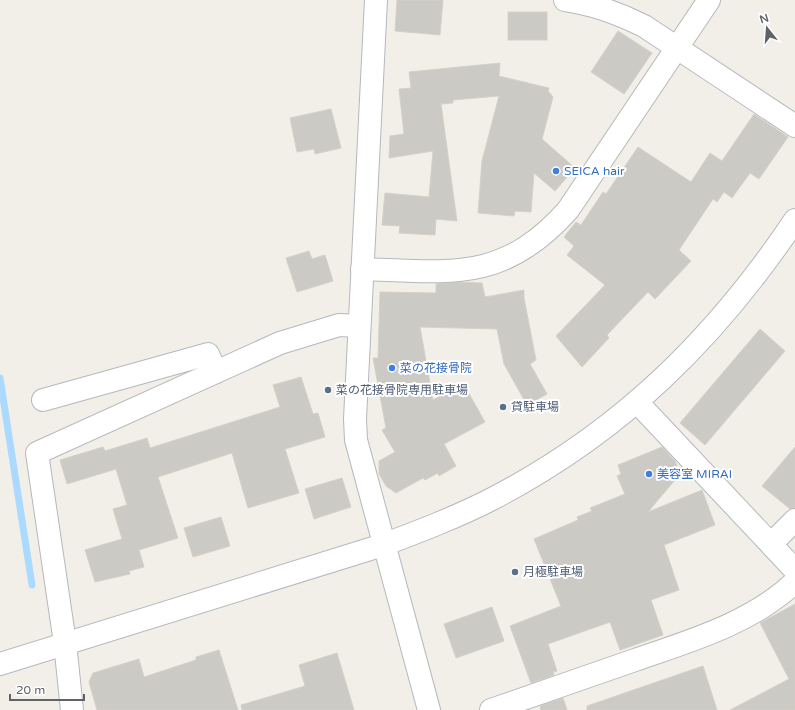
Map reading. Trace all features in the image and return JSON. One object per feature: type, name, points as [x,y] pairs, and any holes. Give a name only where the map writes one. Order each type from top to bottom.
[{"type":"street","points":[[376,0],[359,326],[355,418],[356,440],[383,545],[429,710]]},
{"type":"street","points":[[565,0],[600,7],[622,15],[644,26],[795,126]]},
{"type":"street","points":[[362,269],[463,270],[488,266],[510,257],[532,244],[551,229],[568,210],[709,0]]},
{"type":"street","points":[[0,664],[383,545],[438,524],[491,499],[542,470],[585,442],[637,402],[666,376],[720,321],[768,260],[795,220]]},
{"type":"street","points":[[72,710],[65,644],[37,454],[280,343],[339,325],[359,326]]},
{"type":"street","points":[[43,400],[208,354],[216,372]]},
{"type":"street","points":[[637,402],[795,570]]},
{"type":"street","points":[[771,544],[795,520]]},
{"type":"street","points":[[491,710],[720,629],[757,610],[786,591],[795,582]]},
{"type":"building","points":[[397,0],[443,0],[440,35],[395,31]]},
{"type":"building","points":[[508,12],[547,12],[547,40],[508,40]]},
{"type":"building","points":[[618,31],[652,53],[624,94],[591,72]]},
{"type":"building","points":[[500,63],[499,76],[549,88],[548,91],[553,97],[542,139],[575,168],[555,191],[534,173],[531,212],[515,211],[514,216],[478,213],[482,161],[499,96],[453,100],[453,103],[441,104],[457,221],[436,219],[435,235],[399,233],[400,226],[382,225],[385,193],[429,197],[433,151],[389,158],[390,136],[404,134],[399,89],[411,88],[409,72]]},
{"type":"building","points":[[331,109],[341,148],[315,154],[314,149],[297,152],[290,118]]},
{"type":"building","points":[[754,114],[788,137],[759,179],[750,173],[732,198],[724,192],[717,202],[713,199],[679,250],[691,261],[655,299],[648,292],[607,335],[609,338],[582,367],[556,336],[605,285],[567,255],[574,246],[564,237],[576,222],[581,225],[603,192],[606,194],[638,147],[691,182],[710,153],[722,161]]},
{"type":"building","points":[[309,251],[312,259],[325,255],[333,281],[297,292],[286,258]]},
{"type":"building","points":[[458,282],[482,283],[485,297],[524,290],[524,298],[536,360],[530,364],[547,394],[527,405],[504,364],[497,329],[420,327],[433,400],[463,383],[485,422],[444,444],[456,466],[439,476],[438,473],[425,480],[423,478],[396,493],[386,486],[379,474],[379,461],[395,452],[382,430],[386,428],[373,358],[378,358],[380,292],[436,293],[436,284]]},
{"type":"building","points":[[760,329],[785,351],[705,445],[680,423]]},
{"type":"building","points":[[301,377],[313,414],[318,413],[325,437],[285,449],[299,493],[248,508],[232,453],[158,477],[178,538],[139,550],[144,567],[129,571],[130,574],[95,582],[85,550],[122,539],[113,509],[127,505],[116,469],[67,484],[60,460],[103,447],[105,451],[147,438],[150,448],[280,407],[273,385]]},
{"type":"building","points":[[662,447],[675,461],[680,474],[648,512],[702,490],[715,525],[664,545],[679,590],[651,600],[663,635],[620,650],[610,622],[548,644],[557,671],[553,672],[554,675],[531,683],[510,626],[561,606],[534,539],[578,520],[577,517],[592,511],[590,508],[625,494],[617,476],[621,474],[618,465]]},
{"type":"building","points":[[795,447],[795,508],[790,509],[762,486]]},
{"type":"building","points":[[342,478],[351,507],[314,519],[305,489]]},
{"type":"building","points":[[221,517],[230,546],[193,557],[184,528]]},
{"type":"building","points":[[795,604],[795,710],[730,710],[789,679],[760,623]]},
{"type":"building","points":[[492,607],[504,641],[456,658],[444,624]]},
{"type":"building","points":[[219,650],[238,710],[97,710],[89,682],[93,673],[139,659],[144,677],[196,660],[196,657]]},
{"type":"building","points":[[337,653],[354,710],[242,710],[241,705],[305,686],[299,665]]},
{"type":"building","points":[[703,666],[717,710],[587,710],[587,706]]},
{"type":"building","points":[[563,698],[567,710],[541,710],[540,706]]},
{"type":"waterway","points":[[0,378],[32,585]]},
{"type":"place","name":"SEICA hair","points":[[556,171]]},
{"type":"place","name":"菜の花接骨院","points":[[392,368]]},
{"type":"place","name":"菜の花接骨院専用駐車場","points":[[328,390]]},
{"type":"place","name":"貸駐車場","points":[[503,407]]},
{"type":"place","name":"美容室 MIRAI","points":[[649,474]]},
{"type":"place","name":"月極駐車場","points":[[515,572]]}]
